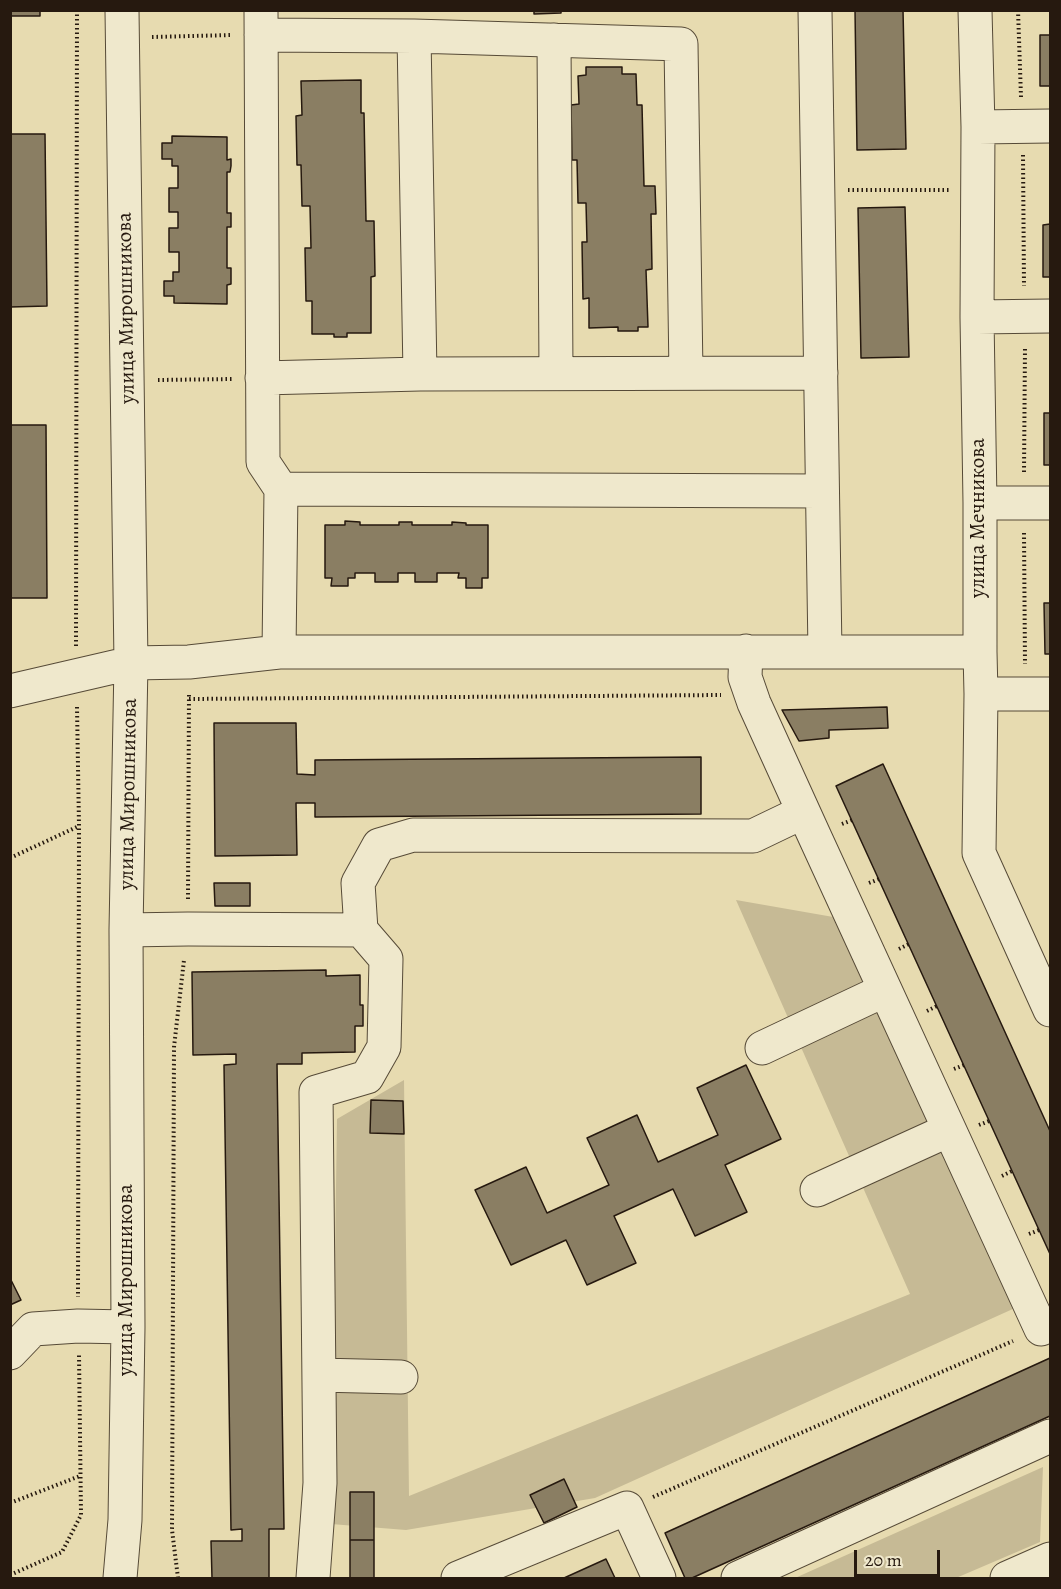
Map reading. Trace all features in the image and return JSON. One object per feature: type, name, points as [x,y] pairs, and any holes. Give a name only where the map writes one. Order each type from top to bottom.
[{"type":"street","name":"улица Мирошникова","points":[[118,1578],[125,1520],[128,1327],[126,930],[131,663],[122,10]]},
{"type":"street","points":[[815,10],[825,651]]},
{"type":"street","name":"улица Мечникова","points":[[975,10],[978,127],[977,317],[981,694],[978,853],[1050,1010]]},
{"type":"street","points":[[279,652],[281,489],[263,462],[261,23],[414,36],[681,44],[686,373]]},
{"type":"street","points":[[414,36],[420,374]]},
{"type":"street","points":[[554,40],[556,373]]},
{"type":"street","points":[[978,127],[1036,127]]},
{"type":"street","points":[[977,317],[1038,316]]},
{"type":"street","points":[[261,378],[420,374],[821,372]]},
{"type":"street","points":[[281,489],[822,491]]},
{"type":"street","points":[[980,503],[1037,503]]},
{"type":"street","points":[[746,651],[745,677],[751,695],[949,1130],[1046,1327]]},
{"type":"street","points":[[10,691],[131,663],[189,662],[279,652],[980,652]]},
{"type":"street","points":[[981,694],[1038,694]]},
{"type":"street","points":[[313,1578],[320,1484],[316,1092],[367,1077],[384,1047],[386,959],[361,930],[358,883],[379,845],[413,835],[753,836],[803,812]]},
{"type":"street","points":[[126,930],[361,930]]},
{"type":"street","points":[[762,1048],[885,990]]},
{"type":"street","points":[[817,1190],[949,1130]]},
{"type":"street","points":[[10,1353],[33,1329],[78,1326],[128,1327]]},
{"type":"street","points":[[319,1375],[401,1377]]},
{"type":"street","points":[[738,1578],[1050,1436]]},
{"type":"street","points":[[458,1578],[627,1508],[659,1578]]},
{"type":"street","points":[[1007,1578],[1050,1559]]},
{"type":"path","points":[[10,1575],[62,1552],[81,1515],[78,1326],[79,826],[76,676],[77,10]]},
{"type":"path","points":[[1018,10],[1036,127],[1038,694]]},
{"type":"path","points":[[149,37],[261,23]]},
{"type":"path","points":[[818,190],[977,190]]},
{"type":"path","points":[[152,380],[261,378]]},
{"type":"path","points":[[178,1578],[172,1530],[174,1047],[188,929],[189,662]]},
{"type":"path","points":[[189,699],[751,695]]},
{"type":"path","points":[[10,858],[79,826]]},
{"type":"path","points":[[627,1508],[1046,1327]]},
{"type":"path","points":[[10,1503],[80,1476]]},
{"type":"shaded area","points":[[736,900],[839,918],[1015,1308],[595,1498],[406,1530],[331,1524],[337,1119],[404,1080],[409,1496],[910,1294]]},
{"type":"shaded area","points":[[1043,1467],[1040,1542],[956,1578],[795,1578]]},
{"type":"building","points":[[10,10],[40,10],[40,16],[10,16]]},
{"type":"building","points":[[534,10],[561,10],[561,13],[534,14]]},
{"type":"building","points":[[855,10],[903,10],[906,149],[857,150]]},
{"type":"building","points":[[1040,35],[1050,35],[1050,86],[1040,86]]},
{"type":"building","points":[[586,67],[622,67],[622,74],[636,74],[637,105],[642,105],[644,186],[655,186],[656,214],[651,214],[652,269],[646,270],[648,327],[638,327],[638,331],[618,331],[618,327],[589,328],[589,298],[583,299],[582,242],[587,242],[586,203],[578,203],[577,160],[572,160],[571,105],[579,104],[578,76],[586,75]]},
{"type":"building","points":[[361,80],[361,113],[364,113],[366,221],[374,221],[375,276],[371,277],[371,333],[347,333],[347,337],[334,337],[334,334],[312,334],[312,301],[306,301],[305,248],[311,248],[310,206],[302,206],[301,165],[297,165],[296,116],[302,115],[301,81]]},
{"type":"building","points":[[10,134],[45,134],[47,306],[10,307]]},
{"type":"building","points":[[172,136],[227,137],[227,160],[231,159],[231,166],[230,172],[227,172],[227,213],[231,213],[231,227],[227,227],[227,268],[231,268],[231,284],[227,285],[227,304],[174,303],[174,296],[164,296],[164,281],[173,281],[173,272],[179,272],[179,252],[169,252],[169,228],[178,228],[178,212],[169,212],[169,188],[178,188],[178,166],[172,166],[172,159],[162,159],[162,143],[172,143]]},
{"type":"building","points":[[905,207],[909,357],[861,358],[858,208]]},
{"type":"building","points":[[1050,224],[1050,277],[1043,277],[1043,225]]},
{"type":"building","points":[[1044,413],[1050,413],[1050,465],[1044,465]]},
{"type":"building","points":[[10,425],[46,425],[47,598],[10,598]]},
{"type":"building","points":[[345,521],[360,522],[360,525],[399,525],[399,522],[412,522],[412,525],[452,525],[452,522],[466,523],[466,525],[488,525],[488,578],[482,578],[482,588],[466,588],[466,578],[458,578],[459,573],[437,573],[437,582],[415,582],[415,573],[398,573],[398,582],[375,582],[375,573],[355,573],[355,578],[348,578],[348,586],[331,586],[332,578],[325,578],[325,525],[345,525]]},
{"type":"building","points":[[1044,603],[1050,603],[1050,654],[1045,654]]},
{"type":"building","points":[[887,707],[888,728],[829,730],[829,738],[799,741],[782,710]]},
{"type":"building","points":[[214,723],[296,723],[297,774],[315,775],[315,760],[701,757],[701,814],[315,817],[315,803],[296,803],[297,855],[215,856]]},
{"type":"building","points":[[883,764],[1050,1131],[1050,1254],[836,786]]},
{"type":"building","points":[[214,883],[250,883],[250,906],[215,906]]},
{"type":"building","points":[[326,970],[326,976],[360,975],[363,1026],[355,1026],[355,1052],[302,1053],[302,1064],[277,1064],[284,1529],[269,1529],[269,1578],[212,1578],[211,1541],[242,1541],[242,1529],[231,1530],[224,1065],[236,1064],[236,1054],[193,1055],[192,972]]},
{"type":"building","points":[[746,1065],[781,1139],[725,1165],[747,1212],[695,1236],[673,1189],[614,1216],[636,1263],[587,1285],[566,1240],[511,1265],[475,1190],[526,1167],[547,1213],[609,1185],[587,1138],[637,1115],[658,1162],[718,1135],[697,1088]]},
{"type":"building","points":[[371,1100],[403,1101],[404,1134],[370,1133]]},
{"type":"building","points":[[10,1278],[21,1300],[10,1305]]},
{"type":"building","points":[[1050,1358],[1050,1416],[692,1578],[685,1578],[665,1533]]},
{"type":"building","points":[[564,1479],[577,1507],[544,1523],[530,1495]]},
{"type":"building","points":[[350,1492],[374,1492],[374,1540],[350,1540]]},
{"type":"building","points":[[350,1540],[374,1540],[374,1578],[350,1578]]},
{"type":"building","points":[[606,1559],[615,1578],[564,1578]]}]
